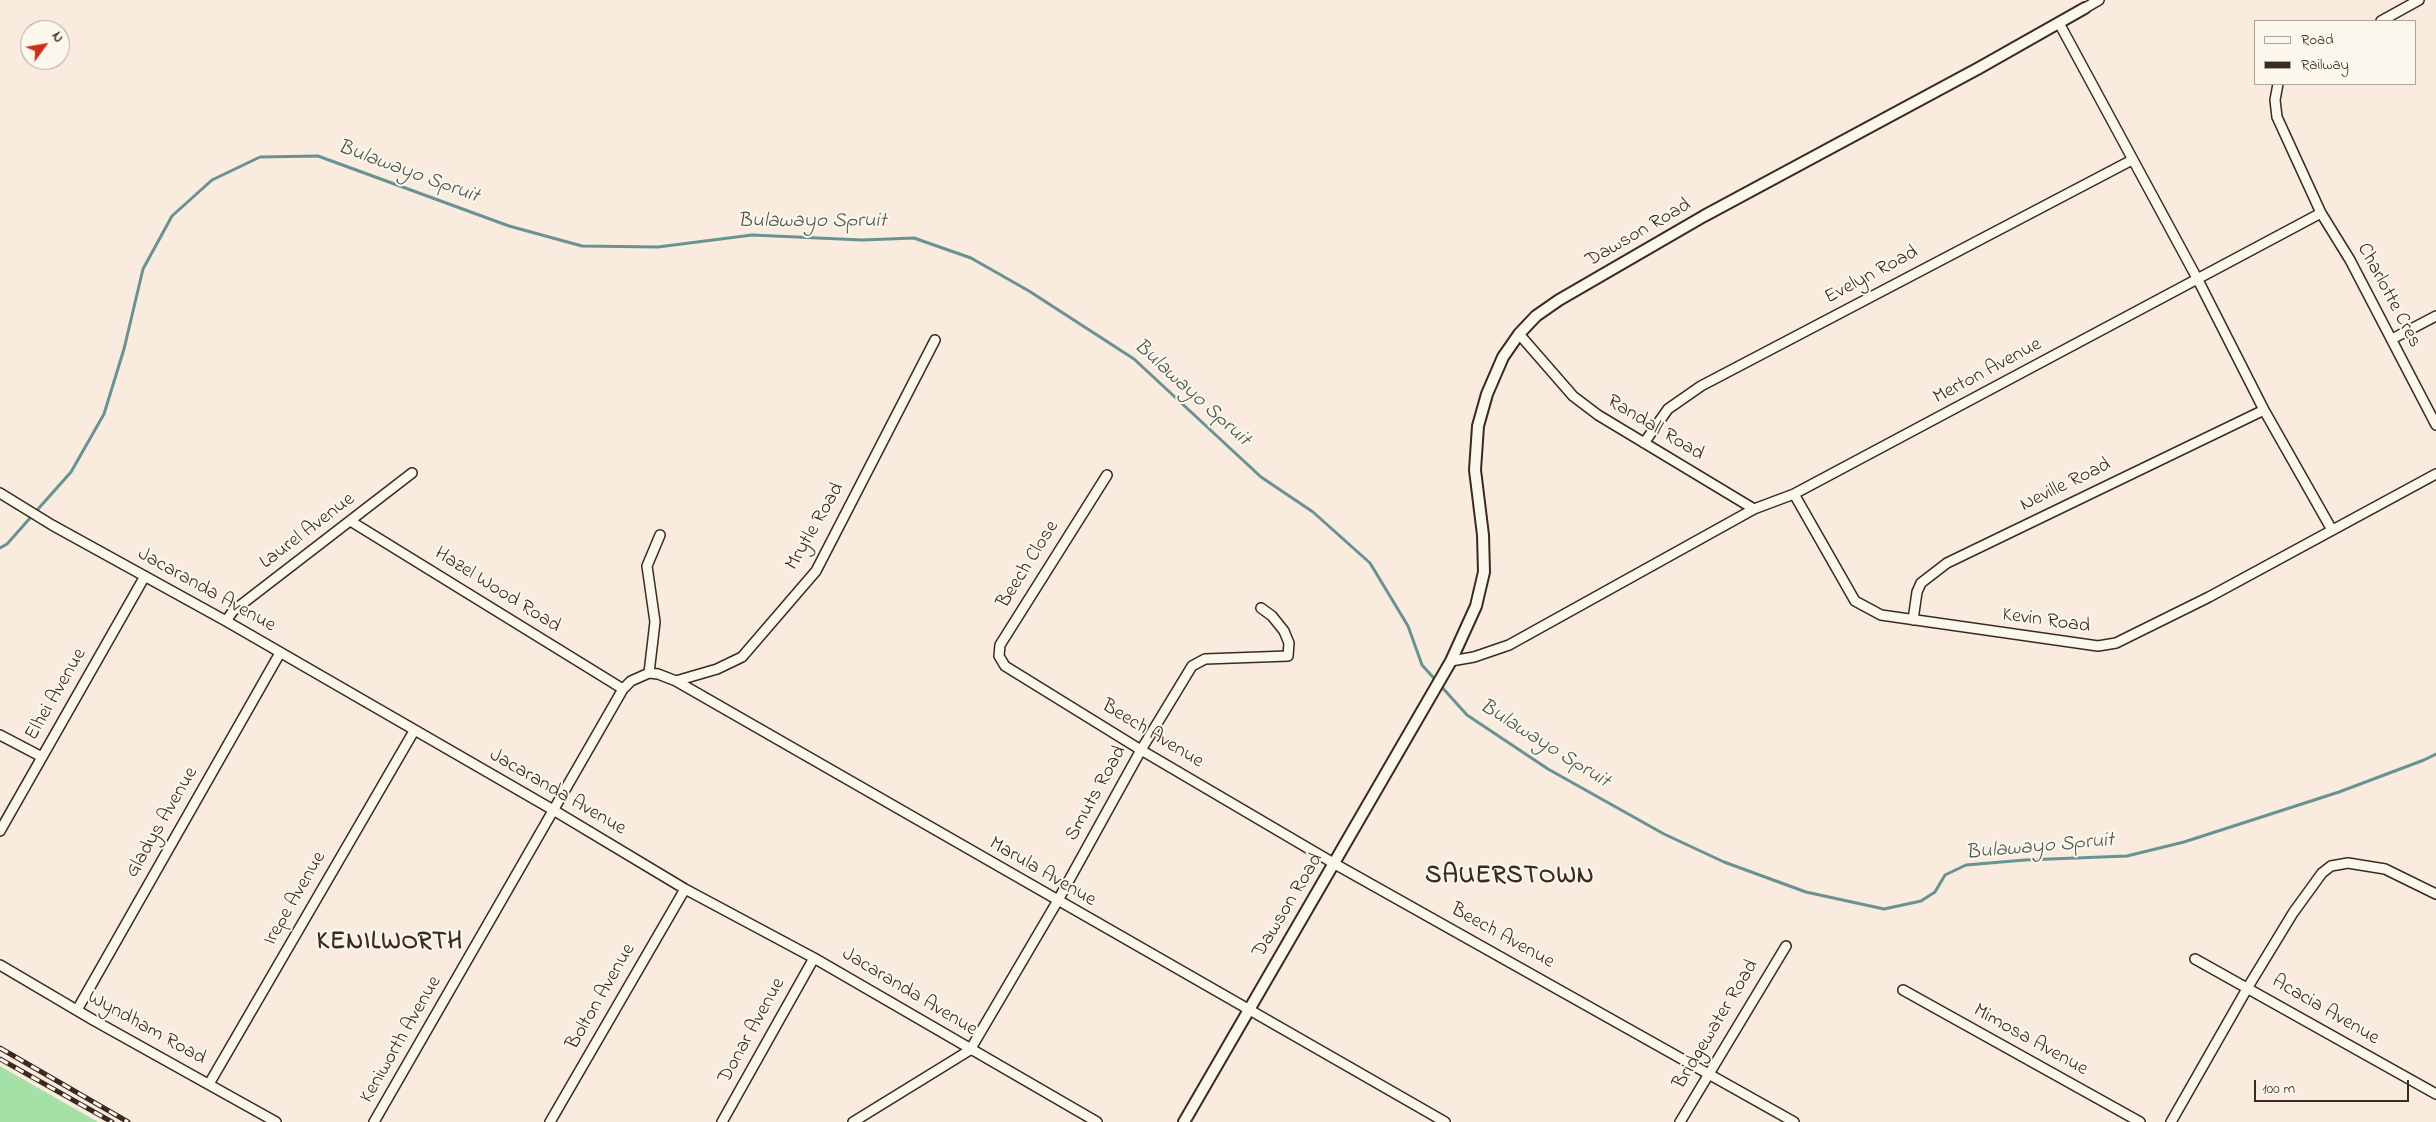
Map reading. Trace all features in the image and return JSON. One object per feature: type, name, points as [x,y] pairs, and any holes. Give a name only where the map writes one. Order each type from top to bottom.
[{"type":"street","points":[[2085,8],[2099,0]]},
{"type":"street","points":[[2383,20],[2419,0]]},
{"type":"street","name":"Dawson Road","points":[[1184,1122],[1451,661],[1476,606],[1484,572],[1483,535],[1475,470],[1478,426],[1490,386],[1503,357],[1519,334],[1536,316],[1559,300],[1678,231],[2085,8]]},
{"type":"street","points":[[2060,23],[2198,280],[2264,410],[2332,530]]},
{"type":"street","name":"Charlotte Cres","points":[[2278,85],[2275,100],[2277,117],[2320,213],[2350,260],[2436,425]]},
{"type":"street","name":"Evelyn Road","points":[[1644,443],[1668,409],[1701,386],[2132,160]]},
{"type":"street","points":[[2198,280],[2320,213]]},
{"type":"street","name":"Merton Avenue","points":[[1794,494],[2198,280]]},
{"type":"street","points":[[2392,338],[2436,316]]},
{"type":"street","name":"Randall Road","points":[[1519,334],[1573,396],[1598,415],[1754,509]]},
{"type":"street","name":"Mrytle Road","points":[[676,681],[716,669],[742,658],[816,571],[935,340]]},
{"type":"street","name":"Neville Road","points":[[1913,620],[1917,592],[1921,583],[1947,563],[2264,410]]},
{"type":"street","name":"Laurel Avenue","points":[[226,621],[233,611],[352,522],[412,473]]},
{"type":"street","name":"Kevin Road","points":[[1794,494],[1855,601],[1881,616],[2085,646],[2116,643],[2209,596],[2436,474]]},
{"type":"street","name":"Beech Close","points":[[1014,673],[1005,666],[999,656],[1000,645],[1107,475]]},
{"type":"street","name":"Jacaranda Avenue","points":[[0,493],[52,525],[226,621],[414,731],[555,810],[685,889],[814,958],[1097,1122]]},
{"type":"street","points":[[1451,661],[1474,657],[1509,645],[1754,509],[1794,494]]},
{"type":"street","name":"Hazel Wood Road","points":[[352,522],[623,689]]},
{"type":"street","points":[[623,689],[630,681],[649,673],[655,622],[647,566],[660,536]]},
{"type":"street","name":"Elhei Avenue","points":[[0,831],[144,576]]},
{"type":"street","name":"Smuts Road","points":[[970,1050],[1057,902],[1141,750],[1192,666],[1205,658],[1285,658],[1288,656],[1289,644],[1284,632],[1272,616],[1261,608]]},
{"type":"street","name":"Gladys Avenue","points":[[77,1010],[280,654]]},
{"type":"street","name":"Marula Avenue","points":[[649,673],[658,674],[676,681],[1247,1011],[1445,1122]]},
{"type":"street","name":"Beech Avenue","points":[[1014,673],[1335,864],[1794,1122]]},
{"type":"street","name":"Keniworth Avenue","points":[[374,1122],[623,689]]},
{"type":"street","name":"Irepe Avenue","points":[[209,1084],[414,731]]},
{"type":"street","points":[[0,735],[42,757]]},
{"type":"street","points":[[2171,1122],[2248,987],[2293,913],[2322,873],[2331,866],[2348,863],[2385,869],[2436,894]]},
{"type":"street","name":"Bolton Avenue","points":[[550,1122],[685,889]]},
{"type":"street","name":"Bridgewater Road","points":[[1680,1122],[1786,946]]},
{"type":"street","name":"Donar Avenue","points":[[722,1122],[814,958]]},
{"type":"street","name":"Acacia Avenue","points":[[2195,959],[2436,1094]]},
{"type":"street","name":"Wyndham Road","points":[[0,965],[276,1122]]},
{"type":"street","name":"Mimosa Avenue","points":[[1903,990],[2140,1122]]},
{"type":"street","points":[[853,1122],[970,1050]]},
{"type":"green space","points":[[0,1066],[98,1122],[0,1122]]},
{"type":"waterway","name":"Bulawayo Spruit","points":[[0,548],[7,544],[71,472],[104,414],[124,349],[143,269],[172,216],[212,180],[260,157],[318,156],[509,226],[582,246],[658,247],[752,235],[862,240],[914,238],[971,258],[1029,291],[1134,359],[1261,477],[1313,512],[1370,563],[1408,626],[1422,665],[1467,715],[1548,769],[1664,834],[1724,862],[1806,892],[1884,909],[1921,901],[1935,892],[1945,875],[1966,865],[2025,860],[2127,856],[2184,842],[2339,792],[2436,754]]},
{"type":"railway","points":[[0,1048],[128,1122]]},
{"type":"railway","points":[[0,1059],[112,1122]]},
{"type":"district","name":"SAUERSTOWN","points":[[1510,878]]},
{"type":"district","name":"KENILWORTH","points":[[390,944]]}]
